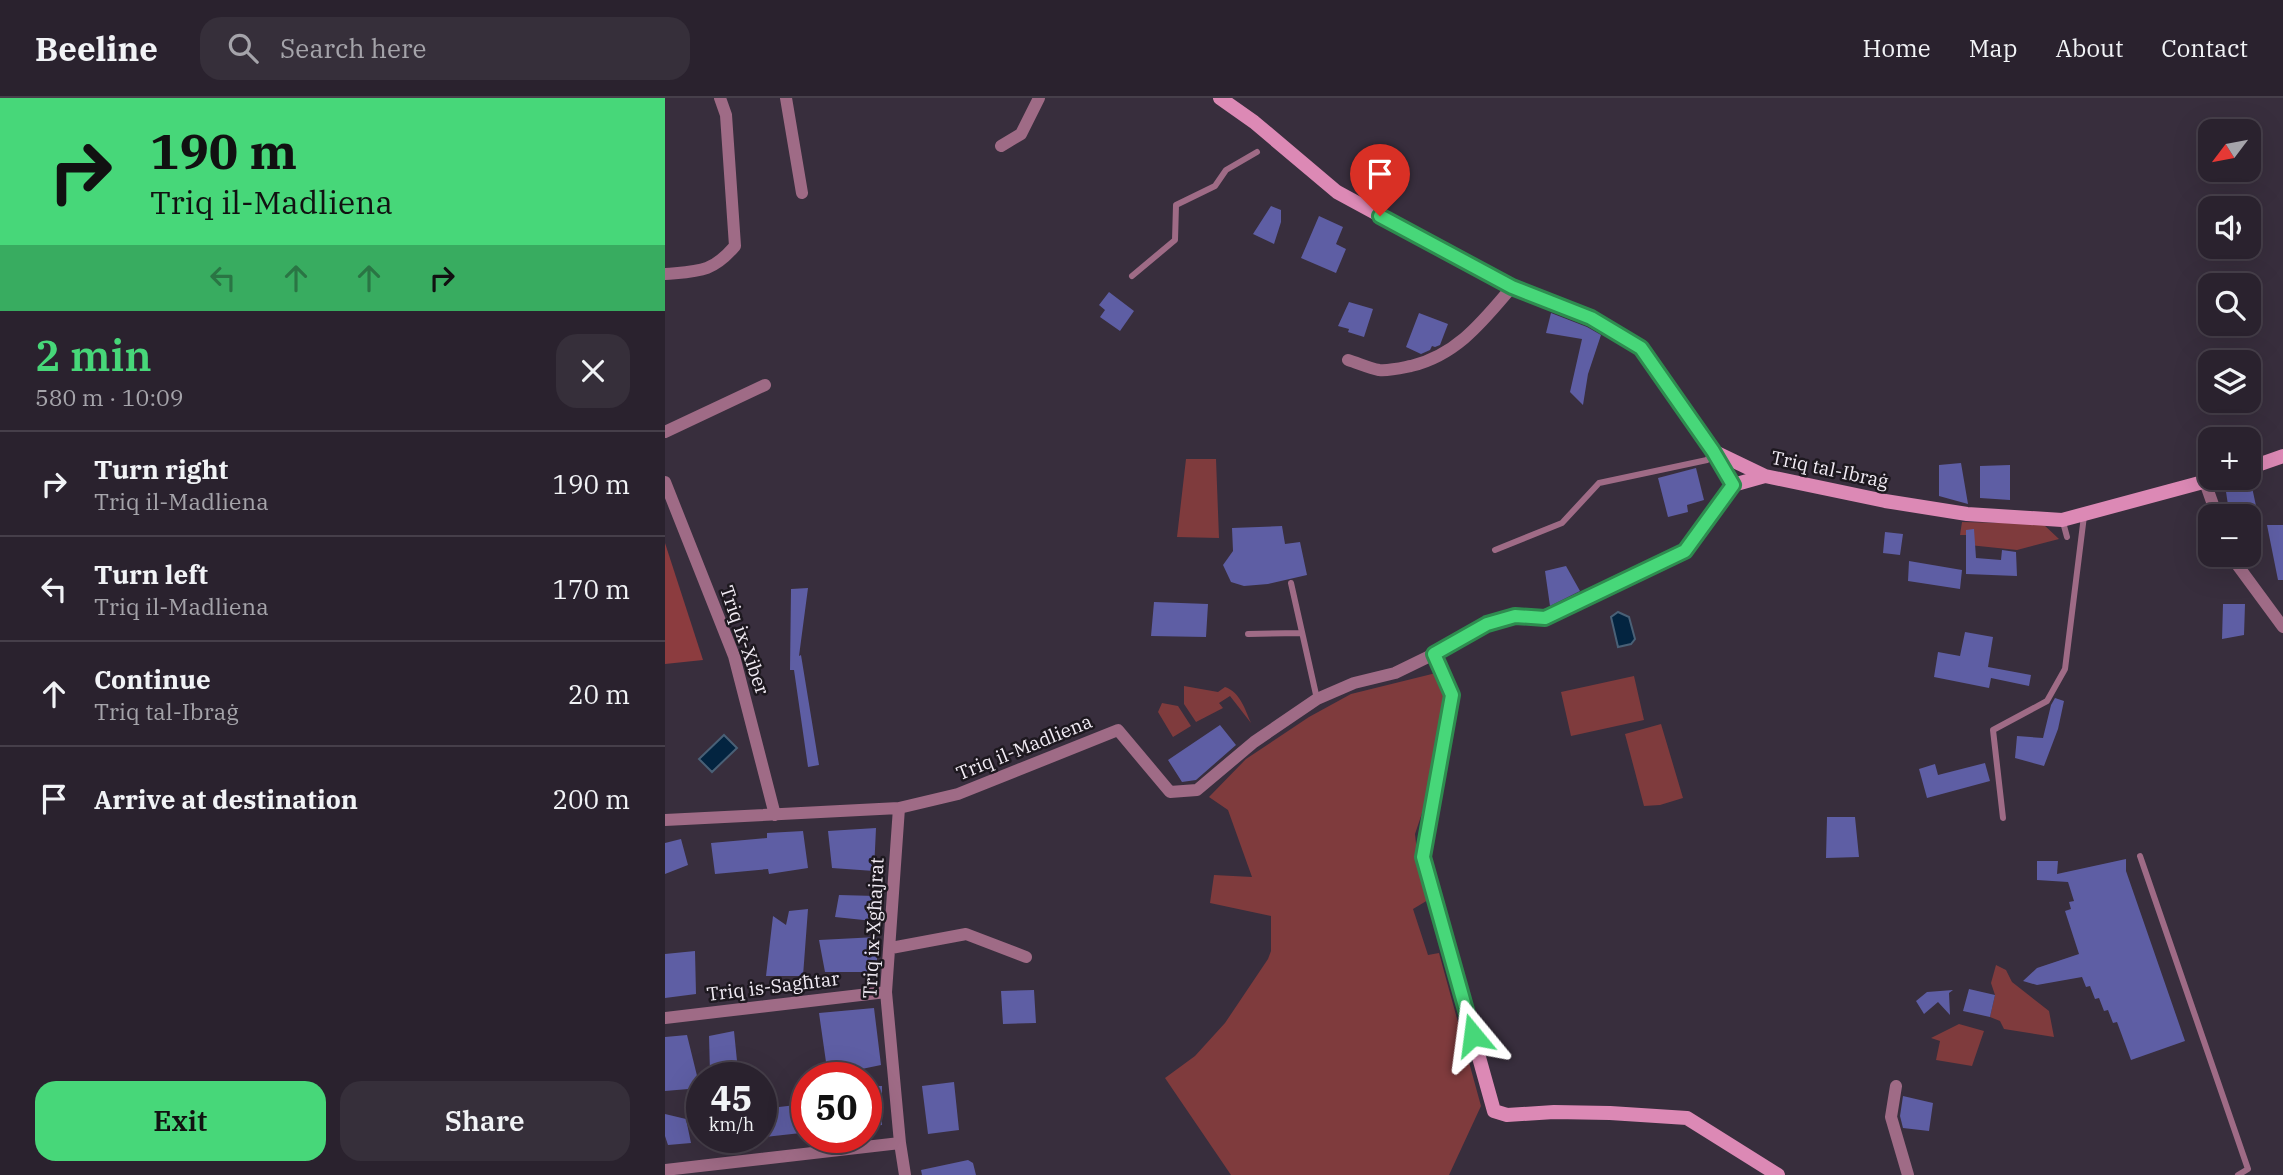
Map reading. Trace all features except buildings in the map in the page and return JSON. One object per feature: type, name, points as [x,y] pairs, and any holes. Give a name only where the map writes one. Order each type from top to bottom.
[{"type":"main road","name":"Triq tal-Ibraġ","points":[[1222,98],[1336,192],[1512,287],[1591,318],[1641,348],[1713,451],[1765,476],[1885,501],[1967,514],[2062,520],[2198,484]]},
{"type":"main road","points":[[1713,451],[1733,485],[1765,476]]},
{"type":"main road","points":[[2261,464],[2283,456]]},
{"type":"main road","name":"Triq il-Madliena","points":[[1434,654],[1487,624],[1515,616],[1545,618],[1685,551],[1733,485]]},
{"type":"main road","points":[[1434,654],[1452,695],[1423,857],[1495,1111],[1507,1115],[1554,1112],[1688,1118],[1778,1175]]},
{"type":"street","points":[[665,274],[705,271],[725,258],[735,246],[726,115],[720,98]]},
{"type":"street","points":[[786,98],[801,192]]},
{"type":"street","points":[[1001,146],[1021,134],[1039,98]]},
{"type":"street","points":[[1348,360],[1380,370],[1391,370],[1416,365],[1443,355],[1480,324],[1512,287]]},
{"type":"street","points":[[665,432],[765,385]]},
{"type":"street","name":"Triq ix-Xiber","points":[[665,482],[734,656],[775,815]]},
{"type":"street","points":[[2240,567],[2283,627]]},
{"type":"street","name":"Triq il-Madliena","points":[[665,820],[899,808],[958,794],[1118,730],[1170,792],[1197,790],[1254,742],[1317,699],[1354,683],[1395,673],[1434,654]]},
{"type":"street","name":"Triq ix-Xgħajrat","points":[[899,808],[886,992],[905,1175]]},
{"type":"street","points":[[891,948],[966,934],[1026,957]]},
{"type":"street","name":"Triq is-Sagħtar","points":[[665,1018],[886,992]]},
{"type":"street","points":[[1896,1087],[1891,1117],[1907,1175]]},
{"type":"street","points":[[665,1170],[900,1143]]},
{"type":"lane","points":[[1132,276],[1175,240],[1176,205],[1215,186],[1226,170],[1257,152]]},
{"type":"lane","points":[[1495,550],[1562,523],[1599,483],[1707,460],[1713,451]]},
{"type":"lane","points":[[2003,818],[1993,730],[2047,701],[2065,669],[2084,514]]},
{"type":"lane","points":[[2062,520],[2067,537]]},
{"type":"lane","points":[[1290,583],[1317,699]]},
{"type":"lane","points":[[1248,634],[1301,633]]},
{"type":"lane","points":[[2140,856],[2248,1169],[2238,1175]]},
{"type":"shaded area","points":[[1186,459],[1216,459],[1219,538],[1177,537]]},
{"type":"shaded area","points":[[1962,522],[2043,524],[2059,539],[2017,550],[1969,545],[1970,535],[1960,535]]},
{"type":"shaded area","points":[[665,543],[703,660],[665,664]]},
{"type":"shaded area","points":[[1436,673],[1447,704],[1431,786],[1415,834],[1418,861],[1428,900],[1413,909],[1428,955],[1439,953],[1481,1106],[1449,1175],[1231,1175],[1165,1078],[1195,1056],[1225,1023],[1271,951],[1271,916],[1210,903],[1214,875],[1252,877],[1228,810],[1209,797],[1246,759],[1309,717],[1351,694]]},
{"type":"shaded area","points":[[1634,676],[1644,720],[1571,736],[1561,692]]},
{"type":"shaded area","points":[[1184,686],[1218,692],[1225,687],[1230,689],[1241,702],[1251,723],[1230,696],[1219,703],[1223,708],[1196,722],[1184,704]]},
{"type":"shaded area","points":[[1162,703],[1178,706],[1191,726],[1173,737],[1158,712]]},
{"type":"shaded area","points":[[1661,724],[1683,798],[1660,805],[1644,806],[1625,734]]},
{"type":"shaded area","points":[[1996,965],[2006,970],[2012,982],[2049,1011],[2054,1037],[2004,1029],[2000,1021],[1990,1017],[1995,995],[1991,983]]},
{"type":"shaded area","points":[[1959,1024],[1984,1031],[1972,1066],[1936,1060],[1940,1041],[1931,1038]]},
{"type":"water","points":[[1618,612],[1629,617],[1635,639],[1631,644],[1618,647],[1611,617]]},
{"type":"water","points":[[724,735],[737,748],[712,772],[699,759]]},
{"type":"route","points":[[1380,216],[1512,287],[1591,318],[1641,348],[1713,451],[1733,485],[1685,551],[1545,618],[1515,616],[1487,624],[1434,654],[1452,695],[1423,857],[1473,1035]]}]
